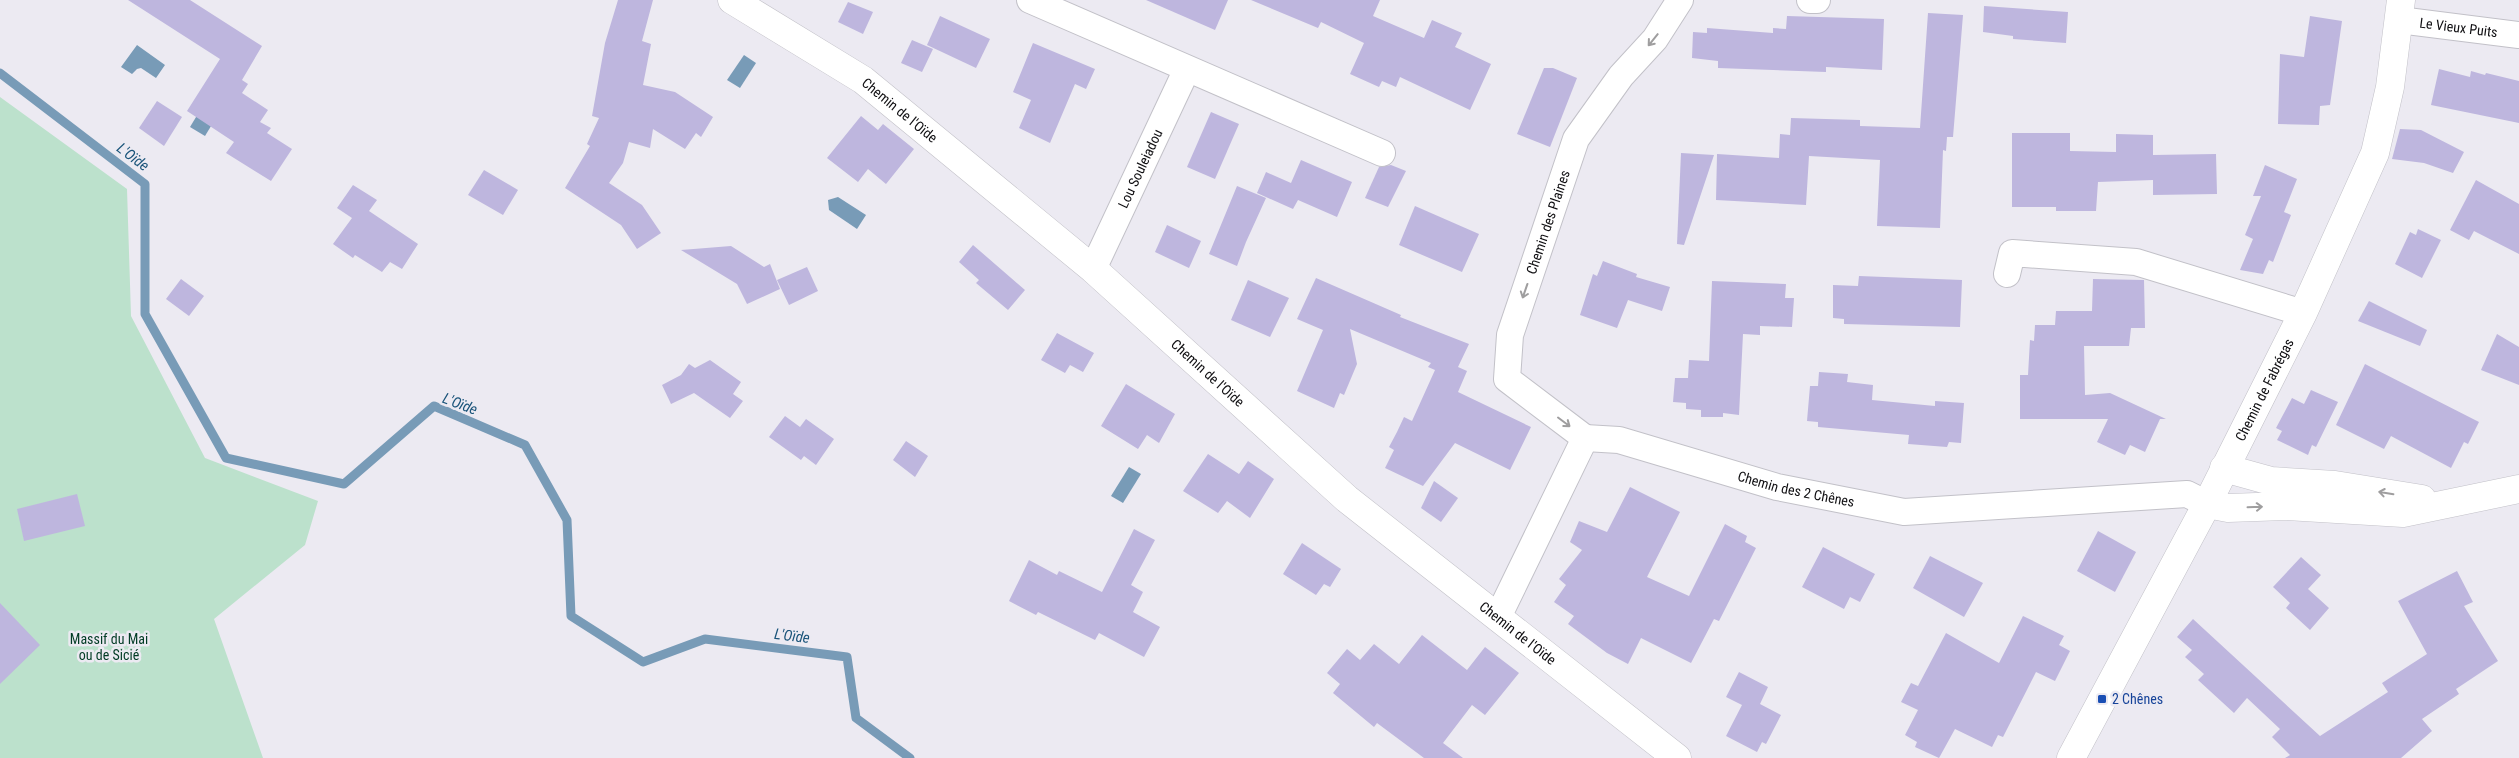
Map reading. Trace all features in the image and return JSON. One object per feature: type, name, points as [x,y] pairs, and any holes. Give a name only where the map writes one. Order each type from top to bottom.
[{"type":"street","name":"Chemin de l'Oïde","points":[[732,0],[863,80],[1093,269],[1347,499],[1676,758]]},
{"type":"street","points":[[1030,0],[1382,153]]},
{"type":"street","name":"Chemin des Plaines","points":[[1585,438],[1508,379],[1510,335],[1576,139],[1621,76],[1655,39],[1680,0]]},
{"type":"street","points":[[1810,0],[1817,0]]},
{"type":"street","name":"Le Vieux Puits","points":[[2400,10],[2519,35]]},
{"type":"street","name":"Chemin de Fabrégas","points":[[2072,758],[2207,504],[2303,313],[2375,153],[2390,87],[2400,10]]},
{"type":"street","name":"Lou Souleiadou","points":[[1093,269],[1187,69]]},
{"type":"street","points":[[2006,274],[2012,253],[2136,262],[2303,313]]},
{"type":"street","points":[[1498,617],[1585,438]]},
{"type":"street","name":"Chemin des 2 Chênes","points":[[1585,438],[1619,440],[1777,486],[1904,512],[2187,494],[2207,504]]},
{"type":"street","points":[[2224,468],[2271,481],[2335,485],[2451,503]]},
{"type":"street","points":[[2207,504],[2228,508],[2285,506],[2403,513],[2519,489]]},
{"type":"green space","name":"Massif du Mai ou de Sicié","points":[[0,97],[127,189],[131,316],[205,458],[318,501],[305,545],[214,619],[263,758],[0,758]]},
{"type":"water","points":[[137,45],[165,65],[156,78],[141,68],[132,74],[121,67]]},
{"type":"water","points":[[744,55],[756,63],[740,88],[727,80]]},
{"type":"water","points":[[210,94],[225,103],[205,136],[190,127]]},
{"type":"water","points":[[838,197],[866,215],[857,229],[829,210],[828,200]]},
{"type":"water","points":[[1129,467],[1141,474],[1123,503],[1111,496]]},
{"type":"building","points":[[128,0],[190,0],[262,46],[242,80],[248,84],[242,93],[268,110],[260,122],[271,128],[267,133],[292,149],[271,181],[226,153],[234,142],[187,111],[220,59]]},
{"type":"building","points":[[618,0],[653,0],[642,41],[651,44],[643,85],[675,92],[713,117],[701,137],[696,133],[685,149],[653,129],[650,148],[629,142],[623,163],[609,183],[642,205],[661,233],[637,249],[621,225],[565,188],[590,146],[587,144],[599,118],[592,116],[605,43]]},
{"type":"building","points":[[1146,0],[1228,0],[1215,30]]},
{"type":"building","points":[[1251,0],[1380,0],[1373,16],[1424,38],[1432,20],[1462,33],[1455,47],[1491,64],[1470,110],[1400,77],[1396,87],[1382,81],[1379,87],[1350,74],[1364,43],[1321,22],[1318,28]]},
{"type":"building","points":[[848,2],[873,12],[863,34],[838,22]]},
{"type":"building","points":[[1984,6],[2068,12],[2066,43],[2013,39],[2013,36],[1983,32]]},
{"type":"building","points":[[1928,13],[1963,15],[1953,137],[1947,137],[1946,151],[1943,150],[1940,228],[1877,226],[1880,160],[1809,156],[1806,205],[1716,200],[1717,154],[1779,158],[1780,134],[1790,135],[1791,118],[1860,120],[1860,126],[1920,128]]},
{"type":"building","points":[[940,16],[990,39],[976,68],[927,45]]},
{"type":"building","points":[[1787,16],[1884,19],[1882,70],[1826,67],[1826,72],[1718,68],[1718,61],[1692,58],[1693,32],[1707,33],[1707,28],[1773,33],[1773,28],[1786,29]]},
{"type":"building","points":[[2310,16],[2342,21],[2330,105],[2320,106],[2319,125],[2278,124],[2280,54],[2304,57]]},
{"type":"building","points":[[912,40],[933,49],[922,72],[901,63]]},
{"type":"building","points":[[1033,43],[1095,69],[1086,89],[1075,84],[1050,143],[1019,128],[1031,100],[1013,92]]},
{"type":"building","points":[[1544,68],[1553,68],[1577,78],[1550,147],[1517,134]]},
{"type":"building","points":[[2439,69],[2470,77],[2471,71],[2519,81],[2519,123],[2431,105]]},
{"type":"building","points":[[157,101],[182,117],[164,146],[139,128]]},
{"type":"building","points":[[1211,112],[1239,124],[1215,179],[1187,167]]},
{"type":"building","points":[[861,116],[878,130],[883,124],[914,149],[886,184],[868,169],[858,182],[827,158]]},
{"type":"building","points":[[2400,129],[2421,130],[2464,152],[2453,173],[2424,163],[2392,159]]},
{"type":"building","points":[[2012,133],[2070,133],[2070,151],[2116,152],[2116,134],[2153,135],[2153,155],[2216,154],[2217,194],[2153,195],[2153,180],[2098,182],[2096,211],[2056,211],[2056,207],[2012,207]]},
{"type":"building","points":[[1681,153],[1714,155],[1684,245],[1677,244]]},
{"type":"building","points":[[1301,160],[1352,182],[1337,217],[1298,200],[1293,209],[1257,193],[1266,172],[1291,183]]},
{"type":"building","points":[[1391,165],[1406,171],[1388,207],[1365,198],[1379,167]]},
{"type":"building","points":[[2265,165],[2297,179],[2284,212],[2291,215],[2273,262],[2269,260],[2263,274],[2240,270],[2253,239],[2245,235],[2261,196],[2253,196]]},
{"type":"building","points":[[484,170],[518,190],[503,215],[468,195]]},
{"type":"building","points":[[2476,180],[2519,204],[2519,254],[2474,231],[2469,240],[2450,230]]},
{"type":"building","points":[[353,185],[377,200],[369,211],[418,244],[402,269],[390,262],[382,272],[355,255],[353,258],[333,244],[352,218],[337,208]]},
{"type":"building","points":[[1237,186],[1266,198],[1237,266],[1209,254]]},
{"type":"building","points":[[1415,206],[1479,234],[1462,272],[1399,245]]},
{"type":"building","points":[[1167,225],[1201,241],[1189,268],[1155,252]]},
{"type":"building","points":[[2418,229],[2441,240],[2422,278],[2395,264],[2410,232],[2416,235]]},
{"type":"building","points":[[973,245],[1025,290],[1008,310],[976,283],[979,280],[959,262]]},
{"type":"building","points":[[731,246],[764,267],[770,264],[780,289],[747,304],[737,284],[681,250]]},
{"type":"building","points":[[1603,261],[1637,274],[1636,277],[1670,287],[1662,311],[1628,300],[1617,328],[1580,315],[1593,274],[1597,276]]},
{"type":"building","points":[[807,267],[818,291],[789,305],[777,280]]},
{"type":"building","points":[[1859,276],[1962,280],[1960,327],[1844,324],[1844,319],[1833,318],[1833,285],[1858,286]]},
{"type":"building","points":[[1316,278],[1401,315],[1400,317],[1469,344],[1458,367],[1467,371],[1458,392],[1531,427],[1510,470],[1455,443],[1423,486],[1385,468],[1394,450],[1389,447],[1404,417],[1412,421],[1435,370],[1428,367],[1431,363],[1350,329],[1357,364],[1344,395],[1340,393],[1334,408],[1297,391],[1323,330],[1297,319]]},
{"type":"building","points":[[181,279],[204,296],[189,316],[166,299]]},
{"type":"building","points":[[2093,279],[2144,280],[2145,328],[2131,328],[2129,346],[2084,346],[2085,395],[2110,393],[2166,419],[2160,419],[2145,452],[2130,445],[2125,455],[2097,442],[2108,419],[2020,419],[2020,375],[2028,375],[2030,340],[2034,341],[2035,325],[2055,325],[2056,311],[2092,311]]},
{"type":"building","points":[[1248,280],[1289,298],[1270,337],[1231,320]]},
{"type":"building","points":[[1712,281],[1786,284],[1785,298],[1794,298],[1792,327],[1760,326],[1760,335],[1743,334],[1739,415],[1723,413],[1723,417],[1701,417],[1701,410],[1686,409],[1686,403],[1673,402],[1675,378],[1688,378],[1689,360],[1709,361]]},
{"type":"building","points":[[2369,301],[2427,330],[2420,346],[2358,321]]},
{"type":"building","points":[[1057,333],[1094,353],[1083,372],[1070,365],[1065,373],[1041,360]]},
{"type":"building","points":[[2497,334],[2519,347],[2519,385],[2481,370]]},
{"type":"building","points":[[710,360],[741,382],[733,394],[743,401],[730,418],[694,393],[671,404],[662,385],[681,375],[689,364],[695,368]]},
{"type":"building","points":[[2365,364],[2479,422],[2468,444],[2464,442],[2451,468],[2391,436],[2384,449],[2336,425]]},
{"type":"building","points":[[1819,372],[1848,374],[1847,382],[1873,385],[1872,400],[1935,406],[1935,401],[1964,403],[1961,443],[1949,442],[1947,447],[1908,444],[1909,435],[1818,427],[1818,422],[1807,421],[1810,386],[1818,386]]},
{"type":"building","points":[[1126,384],[1175,414],[1159,443],[1147,435],[1138,449],[1101,426]]},
{"type":"building","points":[[2311,390],[2338,402],[2316,447],[2312,445],[2308,455],[2277,440],[2282,431],[2276,428],[2292,398],[2304,404]]},
{"type":"building","points":[[785,416],[800,427],[806,419],[834,439],[816,465],[804,456],[801,460],[769,437]]},
{"type":"building","points":[[906,441],[928,456],[915,477],[893,460]]},
{"type":"building","points":[[1208,454],[1239,474],[1248,461],[1274,479],[1250,518],[1227,501],[1218,513],[1183,491]]},
{"type":"building","points":[[1434,481],[1458,498],[1441,522],[1421,508]]},
{"type":"building","points":[[1630,487],[1680,512],[1647,577],[1689,596],[1725,524],[1747,536],[1745,542],[1756,548],[1719,621],[1714,619],[1691,663],[1641,638],[1628,664],[1607,653],[1568,624],[1574,616],[1554,602],[1566,585],[1559,579],[1582,550],[1570,542],[1579,521],[1607,532]]},
{"type":"building","points":[[77,494],[85,526],[24,541],[17,509]]},
{"type":"building","points":[[1134,529],[1155,540],[1131,585],[1143,592],[1133,612],[1160,627],[1144,657],[1099,633],[1095,640],[1038,612],[1036,615],[1009,601],[1029,560],[1057,575],[1059,571],[1102,592]]},
{"type":"building","points":[[2098,531],[2136,552],[2115,592],[2077,571]]},
{"type":"building","points":[[1302,543],[1341,569],[1330,587],[1324,584],[1316,595],[1283,574]]},
{"type":"building","points":[[1823,547],[1875,574],[1860,602],[1850,597],[1844,609],[1802,587]]},
{"type":"building","points":[[1930,556],[1983,583],[1964,617],[1913,588]]},
{"type":"building","points":[[2301,557],[2321,575],[2308,589],[2329,608],[2310,630],[2286,608],[2290,603],[2273,587]]},
{"type":"building","points":[[2457,571],[2473,602],[2464,606],[2498,661],[2456,689],[2459,694],[2422,719],[2432,731],[2401,758],[2285,758],[2290,755],[2272,737],[2280,729],[2247,698],[2234,713],[2198,680],[2204,674],[2185,657],[2192,650],[2177,637],[2193,619],[2320,736],[2388,692],[2382,683],[2427,654],[2398,601]]},
{"type":"building","points":[[0,603],[40,645],[0,684]]},
{"type":"building","points":[[2023,616],[2064,636],[2059,645],[2070,651],[2055,681],[2036,672],[2003,737],[1998,735],[1992,747],[1955,729],[1939,758],[1915,747],[1917,742],[1905,735],[1918,710],[1901,702],[1911,683],[1918,686],[1946,633],[1999,663]]},
{"type":"building","points":[[1422,635],[1467,670],[1485,647],[1519,673],[1485,715],[1472,705],[1443,743],[1463,758],[1424,758],[1377,723],[1374,727],[1333,693],[1340,684],[1327,673],[1347,649],[1360,660],[1374,644],[1399,664]]},
{"type":"building","points":[[1739,672],[1768,687],[1760,704],[1781,715],[1766,744],[1762,742],[1757,752],[1726,736],[1742,705],[1726,697]]},
{"type":"waterway","name":"L'Oïde","points":[[0,73],[145,184],[145,314],[226,458],[344,484],[434,406],[525,445],[567,520],[571,616],[643,662],[705,639],[847,657],[856,718],[910,758]]},
{"type":"place","name":"2 Chênes","points":[[2102,699]]}]
